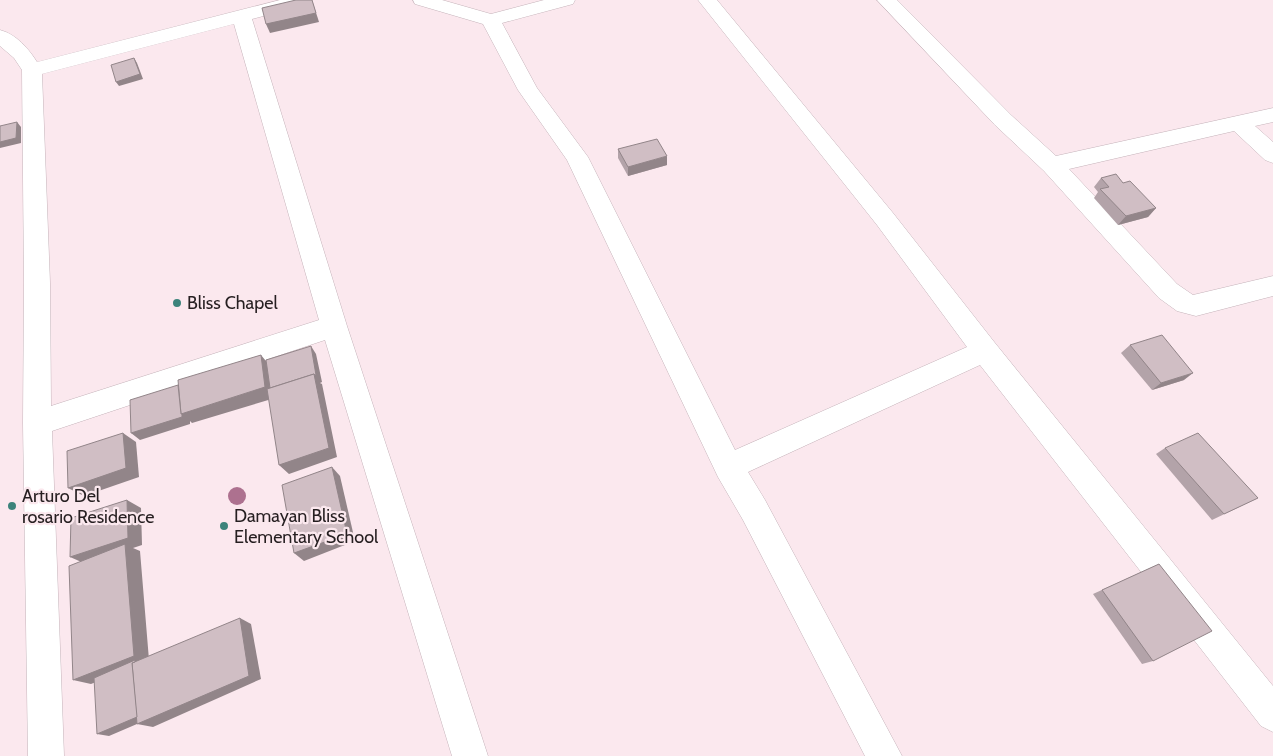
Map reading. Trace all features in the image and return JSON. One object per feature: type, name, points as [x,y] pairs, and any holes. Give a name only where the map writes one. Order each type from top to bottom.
[{"type":"street","points":[[32,70],[302,0]]},
{"type":"street","points":[[422,0],[491,20],[566,0]]},
{"type":"street","points":[[707,0],[885,219],[985,351],[1273,714]]},
{"type":"street","points":[[886,0],[1002,120],[1052,165],[1168,291],[1186,304],[1206,304],[1273,286]]},
{"type":"street","points":[[240,15],[334,326],[470,756]]},
{"type":"street","points":[[491,20],[528,90],[577,157],[728,467],[754,510],[884,756]]},
{"type":"street","points":[[0,36],[22,54],[32,70],[37,283],[37,423],[46,756]]},
{"type":"street","points":[[1052,165],[1273,115]]},
{"type":"street","points":[[1239,124],[1273,155]]},
{"type":"street","points":[[37,423],[334,326]]},
{"type":"street","points":[[728,467],[985,351]]},
{"type":"building","points":[[296,0],[312,0],[316,13],[266,24],[262,8]]},
{"type":"building","points":[[134,58],[140,74],[116,82],[111,65]]},
{"type":"building","points":[[17,122],[16,138],[0,142],[0,126]]},
{"type":"building","points":[[657,139],[667,156],[628,167],[618,149]]},
{"type":"building","points":[[1116,174],[1123,183],[1130,181],[1156,208],[1126,216],[1100,189],[1109,187],[1101,178]]},
{"type":"building","points":[[1162,335],[1193,373],[1161,383],[1130,345]]},
{"type":"building","points":[[311,346],[316,375],[314,374],[270,388],[266,360]]},
{"type":"building","points":[[261,355],[265,387],[181,414],[178,380]]},
{"type":"building","points":[[314,374],[329,448],[279,465],[267,389]]},
{"type":"building","points":[[178,385],[182,417],[131,433],[130,400]]},
{"type":"building","points":[[123,433],[126,468],[68,488],[67,451]]},
{"type":"building","points":[[1198,433],[1258,498],[1224,514],[1165,448]]},
{"type":"building","points":[[332,467],[347,534],[294,553],[282,485]]},
{"type":"building","points":[[127,500],[128,538],[70,557],[71,518]]},
{"type":"building","points":[[125,544],[134,656],[73,680],[69,566]]},
{"type":"building","points":[[1159,564],[1212,631],[1153,661],[1102,590]]},
{"type":"building","points":[[240,618],[249,676],[137,724],[132,663]]},
{"type":"building","points":[[135,660],[132,663],[137,717],[97,734],[94,678]]},
{"type":"place","name":"Bliss Chapel","points":[[177,303]]},
{"type":"place","name":"Arturo Del rosario Residence","points":[[12,506]]},
{"type":"place","name":"Damayan Bliss Elementary School","points":[[224,526]]}]
